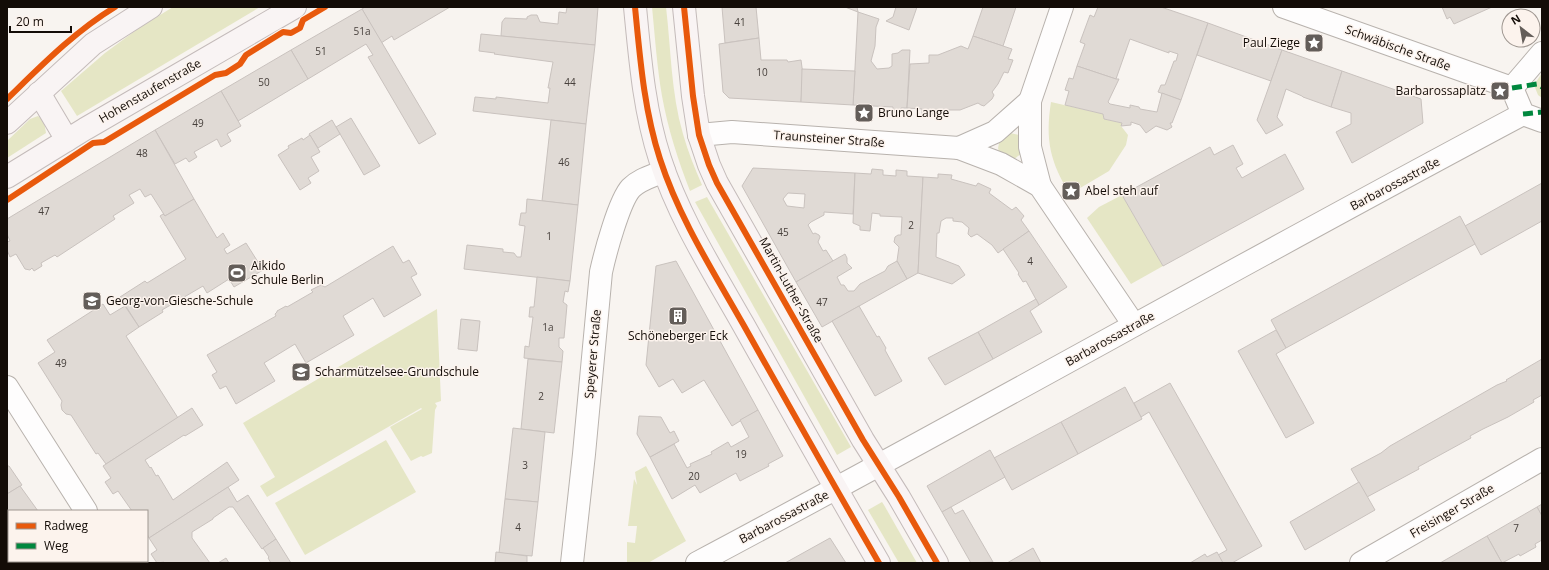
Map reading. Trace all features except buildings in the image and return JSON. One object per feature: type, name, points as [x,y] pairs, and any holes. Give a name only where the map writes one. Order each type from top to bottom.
[{"type":"main road","points":[[7,123],[93,44],[151,7]]},
{"type":"main road","name":"Hohenstaufenstraße","points":[[7,177],[67,140],[295,7]]},
{"type":"main road","points":[[635,7],[644,88],[656,148],[664,171],[683,214],[700,246],[879,563]]},
{"type":"main road","name":"Martin-Luther-Straße","points":[[684,7],[693,96],[700,135],[709,165],[717,183],[863,440],[899,497],[937,563]]},
{"type":"main road","points":[[40,93],[67,140]]},
{"type":"street","points":[[1040,186],[1030,147],[1030,101],[1062,7]]},
{"type":"street","name":"Schwäbische Straße","points":[[1284,7],[1512,88]]},
{"type":"street","points":[[1533,118],[1512,88],[1542,53]]},
{"type":"street","name":"Traunsteiner Straße","points":[[959,148],[995,132],[1030,101]]},
{"type":"street","name":"Barbarossastraße","points":[[697,563],[879,466],[1134,325],[1533,118]]},
{"type":"street","name":"Traunsteiner Straße","points":[[700,135],[732,132],[959,148],[1001,164],[1040,186],[1134,325]]},
{"type":"street","name":"Speyerer Straße","points":[[572,563],[601,272],[605,252],[623,200],[630,189],[639,181],[664,171]]},
{"type":"street","points":[[7,387],[85,510]]},
{"type":"street","name":"Freisinger Straße","points":[[1362,563],[1542,459]]},
{"type":"green space","points":[[173,7],[260,7],[77,116],[61,91],[105,53],[139,28]]},
{"type":"green space","points":[[652,7],[666,7],[674,87],[679,118],[687,147],[702,185],[690,191],[681,168],[664,108]]},
{"type":"green space","points":[[1542,73],[1542,98],[1538,95],[1534,85]]},
{"type":"green space","points":[[1051,102],[1103,114],[1104,119],[1122,123],[1121,126],[1128,135],[1126,145],[1109,171],[1070,194],[1058,171],[1051,150],[1049,139],[1049,116]]},
{"type":"green space","points":[[38,116],[44,121],[46,133],[7,158],[7,141],[30,119]]},
{"type":"green space","points":[[1010,133],[1019,135],[1022,138],[1021,154],[1014,159],[999,152],[998,148],[1000,139]]},
{"type":"green space","points":[[1122,195],[1163,266],[1131,284],[1087,218],[1099,207]]},
{"type":"green space","points":[[707,197],[851,447],[837,455],[695,202]]},
{"type":"green space","points":[[437,309],[441,401],[435,403],[437,406],[435,410],[432,453],[411,461],[390,427],[422,409],[421,408],[267,497],[260,486],[275,477],[243,423]]},
{"type":"green space","points":[[386,440],[416,492],[305,555],[275,503]]},
{"type":"green space","points":[[646,466],[686,541],[648,563],[628,563],[627,542],[635,543],[637,526],[628,526],[634,479],[637,485],[635,472]]},
{"type":"green space","points":[[882,502],[917,563],[899,563],[868,510]]},
{"type":"marked path","points":[[1512,88],[1537,84],[1542,87]]},
{"type":"marked path","points":[[1523,114],[1542,112]]},
{"type":"cycle path","points":[[7,99],[72,38],[115,7]]},
{"type":"cycle path","points":[[7,200],[93,143],[104,142],[215,75],[226,73],[240,64],[246,55],[283,32],[291,33],[300,28],[303,20],[325,7]]},
{"type":"cycle path","points":[[635,7],[643,84],[650,122],[660,159],[677,202],[709,264],[879,563]]},
{"type":"cycle path","points":[[684,7],[693,96],[699,135],[717,183],[863,440],[899,497],[937,563]]},
{"type":"place","name":"Paul Ziege","points":[[1314,43]]},
{"type":"place","name":"Barbarossaplatz","points":[[1500,91]]},
{"type":"place","name":"Bruno Lange","points":[[864,113]]},
{"type":"place","name":"Abel steh auf","points":[[1071,191]]},
{"type":"place","name":"Aikido Schule Berlin","points":[[237,273]]},
{"type":"place","name":"Georg-von-Giesche-Schule","points":[[92,301]]},
{"type":"place","name":"Schöneberger Eck","points":[[678,316]]},
{"type":"place","name":"Scharmützelsee-Grundschule","points":[[301,372]]}]
